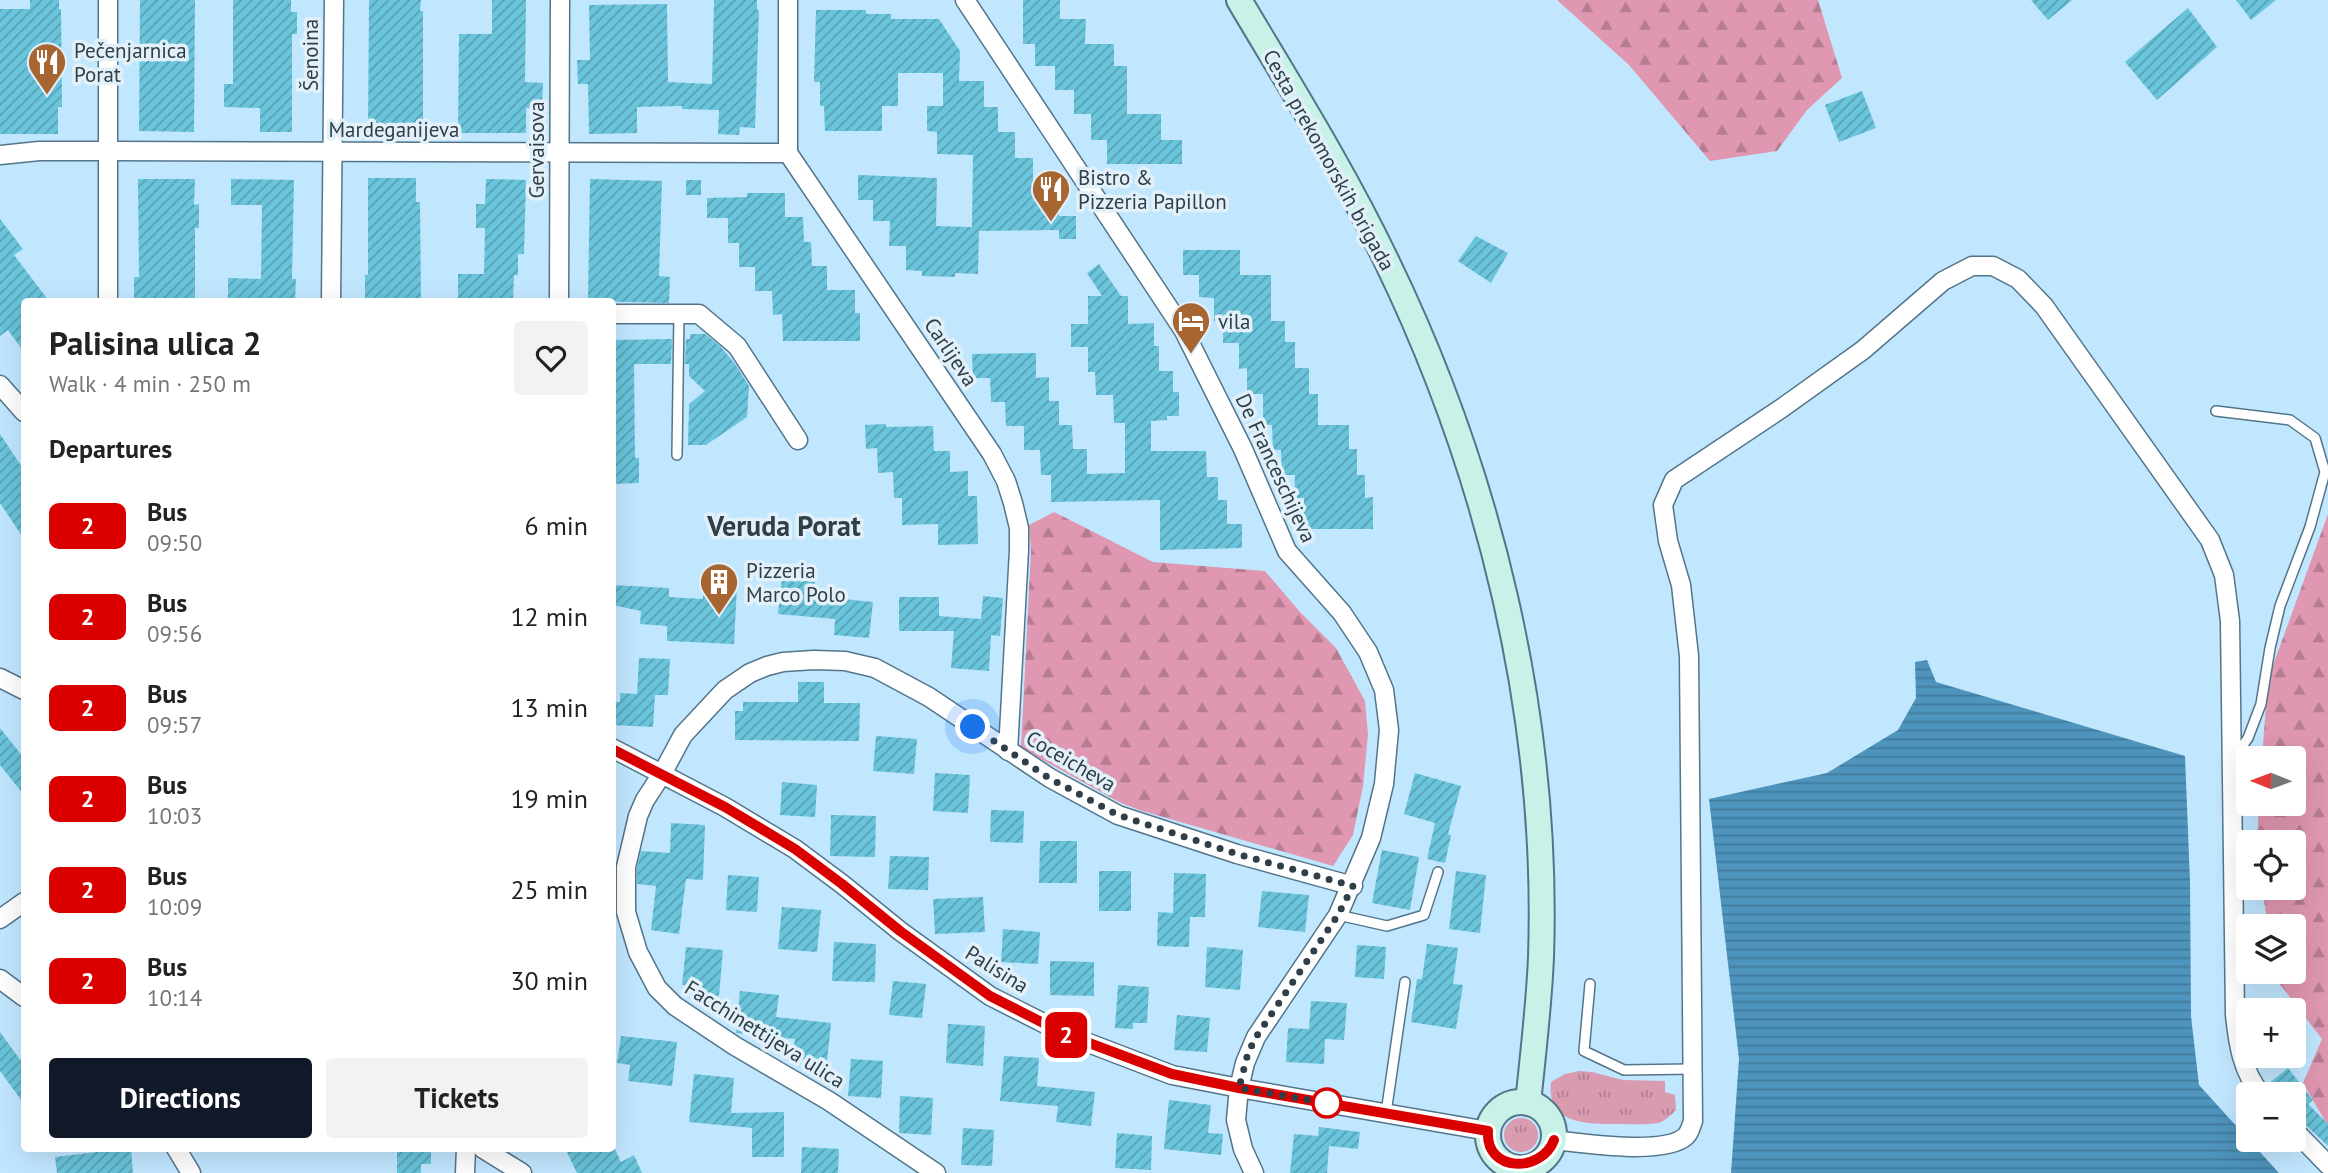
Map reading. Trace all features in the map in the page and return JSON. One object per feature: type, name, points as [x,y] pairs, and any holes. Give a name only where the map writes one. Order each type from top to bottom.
[{"type":"main road","name":"Cesta prekomorskih brigada","points":[[1239,0],[1346,181],[1386,260],[1434,371],[1486,521],[1505,597],[1527,719],[1541,870],[1541,957],[1528,1103]]},
{"type":"main road","points":[[1515,1102],[1528,1103],[1539,1107],[1548,1116],[1554,1140],[1541,1162],[1516,1171],[1494,1156],[1488,1131],[1499,1110],[1515,1102]]},
{"type":"street","points":[[108,0],[108,298]]},
{"type":"street","name":"Šenoina","points":[[331,298],[334,0]]},
{"type":"street","name":"Gervaisova","points":[[559,298],[560,0]]},
{"type":"street","points":[[788,0],[788,153]]},
{"type":"street","name":"De Franceschijeva","points":[[965,0],[1184,331],[1243,449],[1287,551],[1342,613],[1368,652],[1384,690],[1389,730],[1384,783],[1371,838],[1353,886],[1338,915],[1248,1053],[1239,1088],[1236,1120],[1243,1149],[1254,1173]]},
{"type":"street","name":"Mardeganijeva","points":[[0,155],[39,151],[109,150],[788,153]]},
{"type":"street","name":"Carlijeva","points":[[788,153],[973,424],[1006,481],[1019,528],[1008,751]]},
{"type":"street","points":[[1554,1140],[1600,1147],[1657,1146],[1676,1143],[1688,1135],[1693,1121],[1689,656],[1681,585],[1668,541],[1662,505],[1674,480],[1863,350],[1943,281],[1972,266],[1993,266],[2018,279],[2043,306],[2210,540],[2224,575],[2230,621],[2235,1015],[2239,1052],[2251,1082]]},
{"type":"street","points":[[616,314],[699,314],[737,346],[798,440]]},
{"type":"street","points":[[0,385],[21,409]]},
{"type":"street","name":"Coceicheva","points":[[662,774],[683,735],[724,690],[750,673],[783,662],[845,661],[902,681],[1073,791],[1138,823],[1353,886]]},
{"type":"street","points":[[0,678],[21,688]]},
{"type":"street","name":"Palisina","points":[[616,750],[725,807],[795,849],[900,931],[990,996],[1065,1034],[1172,1074],[1488,1131]]},
{"type":"street","name":"Facchinettijeva ulica","points":[[662,774],[638,816],[626,867],[626,912],[638,951],[657,988],[675,1006],[735,1046],[829,1101],[936,1173]]},
{"type":"street","points":[[0,919],[21,904]]},
{"type":"street","points":[[0,979],[21,995]]},
{"type":"street","points":[[2306,1142],[2328,1165]]},
{"type":"street","points":[[178,1152],[191,1173]]},
{"type":"street","points":[[465,1173],[466,1152]]},
{"type":"street","points":[[488,1152],[522,1173]]},
{"type":"lane","points":[[677,455],[679,314]]},
{"type":"lane","points":[[2216,411],[2290,420],[2315,438],[2325,471],[2310,527],[2280,606],[2270,648],[2262,704],[2248,738],[2232,761]]},
{"type":"lane","points":[[1338,915],[1387,926],[1424,915],[1437,872]]},
{"type":"lane","points":[[1386,1113],[1405,982]]},
{"type":"lane","points":[[1590,984],[1584,1051],[1624,1070],[1692,1069]]},
{"type":"green space","points":[[1557,0],[1818,0],[1842,78],[1807,110],[1777,151],[1710,161],[1629,65]]},
{"type":"green space","points":[[1054,512],[1153,562],[1265,571],[1336,648],[1365,701],[1368,735],[1363,786],[1353,835],[1333,866],[1139,810],[1119,802],[1021,748],[1031,551],[1029,525]]},
{"type":"green space","points":[[2328,514],[2328,1126],[2306,1088],[2306,1082],[2303,1082],[2322,1039],[2306,1018],[2306,998],[2291,998],[2280,984],[2306,984],[2306,914],[2266,914],[2264,900],[2306,900],[2306,830],[2258,830],[2258,816],[2306,816],[2306,746],[2263,746],[2268,679]]},
{"type":"green space","points":[[1579,1071],[1623,1080],[1665,1081],[1665,1092],[1675,1095],[1676,1110],[1663,1121],[1653,1124],[1595,1123],[1572,1119],[1555,1107],[1551,1096],[1551,1082],[1565,1074]]},
{"type":"green space","points":[[1521,1118],[1533,1123],[1538,1135],[1533,1147],[1521,1152],[1509,1147],[1504,1135],[1509,1123]]},
{"type":"water","points":[[1927,660],[1936,682],[2185,756],[2190,881],[2191,1016],[2199,1085],[2236,1126],[2236,1152],[2260,1152],[2279,1173],[1731,1173],[1739,1059],[1709,799],[1827,773],[1898,730],[1916,698],[1915,662]]},
{"type":"building","points":[[30,0],[59,0],[61,9],[62,107],[58,107],[58,134],[0,134],[0,9],[30,9]]},
{"type":"building","points":[[140,0],[195,0],[194,132],[139,131]]},
{"type":"building","points":[[233,0],[291,0],[291,12],[297,12],[297,34],[292,34],[292,132],[260,132],[260,108],[224,107],[224,84],[233,84]]},
{"type":"building","points":[[369,0],[421,0],[423,133],[368,133]]},
{"type":"building","points":[[492,0],[526,0],[525,82],[543,83],[542,108],[526,108],[526,133],[458,133],[459,34],[492,34]]},
{"type":"building","points":[[714,0],[757,0],[759,10],[755,128],[740,127],[739,135],[718,134],[719,110],[682,109],[682,106],[637,107],[637,133],[589,134],[588,84],[578,84],[577,60],[590,60],[589,5],[667,4],[668,82],[712,84]]},
{"type":"building","points":[[1023,0],[1060,0],[1060,19],[1086,19],[1085,44],[1114,44],[1114,66],[1127,66],[1127,114],[1161,114],[1161,140],[1182,140],[1182,164],[1107,164],[1107,140],[1091,140],[1091,114],[1074,114],[1074,90],[1055,90],[1055,66],[1035,66],[1035,44],[1023,44]]},
{"type":"building","points":[[2031,0],[2072,0],[2048,20]]},
{"type":"building","points":[[2236,0],[2276,0],[2251,20]]},
{"type":"building","points":[[2188,8],[2217,47],[2157,100],[2125,62]]},
{"type":"building","points":[[816,10],[866,10],[866,14],[891,14],[891,19],[939,19],[960,51],[959,81],[984,81],[984,107],[998,107],[998,132],[1015,132],[1015,158],[1033,158],[1033,179],[1051,179],[1050,203],[1059,204],[1059,216],[1076,216],[1076,239],[1059,239],[1059,230],[979,231],[978,274],[955,273],[955,277],[922,276],[922,271],[906,270],[906,246],[889,246],[890,221],[873,221],[873,200],[858,200],[858,175],[937,178],[936,226],[972,227],[973,155],[937,154],[937,132],[927,131],[927,106],[943,106],[943,73],[898,73],[898,106],[882,106],[882,131],[825,131],[824,106],[820,106],[820,82],[814,82]]},
{"type":"building","points":[[1862,91],[1876,128],[1839,142],[1825,105]]},
{"type":"building","points":[[368,178],[416,178],[416,202],[420,202],[421,298],[365,298],[365,275],[368,275]]},
{"type":"building","points":[[138,179],[195,179],[194,205],[199,204],[199,228],[195,228],[195,298],[134,298],[134,277],[139,277]]},
{"type":"building","points":[[231,179],[294,180],[292,279],[296,279],[295,298],[228,298],[228,278],[261,279],[262,205],[231,205]]},
{"type":"building","points":[[486,179],[526,180],[524,254],[518,254],[518,275],[514,275],[513,298],[458,298],[458,274],[484,274],[485,228],[476,228],[476,204],[485,204]]},
{"type":"building","points":[[590,179],[662,181],[659,276],[670,277],[669,303],[588,298]]},
{"type":"building","points":[[686,180],[701,180],[701,195],[686,195]]},
{"type":"building","points":[[747,193],[785,193],[785,217],[803,217],[804,242],[811,242],[812,266],[827,266],[827,290],[855,290],[855,313],[860,313],[860,341],[783,341],[782,314],[773,315],[772,291],[755,291],[755,267],[739,267],[739,243],[728,243],[728,218],[707,218],[707,198],[747,197]]},
{"type":"building","points":[[0,219],[23,249],[14,255],[47,298],[21,298],[21,348],[8,330],[0,336]]},
{"type":"building","points":[[1476,236],[1508,253],[1491,283],[1458,261]]},
{"type":"building","points":[[1183,250],[1240,250],[1240,275],[1271,275],[1271,321],[1285,321],[1285,342],[1295,342],[1295,368],[1309,368],[1309,394],[1318,394],[1318,425],[1349,425],[1349,449],[1357,449],[1357,475],[1365,475],[1365,498],[1373,497],[1373,529],[1304,529],[1304,498],[1294,498],[1295,475],[1282,475],[1281,450],[1273,450],[1272,425],[1263,425],[1263,394],[1247,394],[1247,368],[1239,369],[1239,343],[1223,343],[1223,321],[1214,321],[1214,298],[1199,297],[1199,275],[1183,275]]},
{"type":"building","points":[[1099,264],[1121,296],[1128,296],[1128,324],[1154,323],[1154,346],[1159,346],[1159,371],[1173,371],[1173,392],[1179,392],[1179,416],[1167,416],[1167,420],[1151,421],[1151,451],[1206,451],[1207,477],[1218,477],[1218,500],[1227,500],[1227,524],[1242,524],[1242,548],[1160,550],[1160,500],[1051,502],[1051,475],[1041,475],[1040,450],[1024,450],[1024,426],[1006,426],[1005,402],[991,402],[990,378],[973,378],[972,354],[1036,353],[1036,378],[1049,377],[1049,401],[1059,401],[1059,425],[1072,425],[1073,449],[1087,449],[1087,474],[1125,473],[1125,423],[1114,423],[1113,395],[1096,395],[1095,372],[1088,372],[1088,347],[1071,347],[1071,324],[1088,324],[1088,296],[1102,296],[1087,273]]},
{"type":"building","points":[[690,334],[705,334],[720,346],[749,386],[747,417],[706,445],[688,445],[689,404],[705,391],[689,376],[689,364],[685,364],[686,339],[690,339]]},
{"type":"building","points":[[672,339],[671,364],[634,364],[635,458],[639,458],[639,483],[616,484],[616,340]]},
{"type":"building","points":[[886,424],[886,427],[933,426],[934,451],[950,451],[950,472],[968,471],[968,496],[977,496],[978,544],[938,545],[938,524],[902,525],[902,498],[894,498],[893,472],[878,473],[877,448],[866,449],[865,425]]},
{"type":"building","points":[[0,434],[21,466],[21,534],[0,503]]},
{"type":"building","points":[[782,578],[815,582],[813,596],[873,602],[869,638],[834,635],[835,619],[778,614]]},
{"type":"building","points":[[703,584],[737,586],[734,644],[667,641],[667,626],[640,624],[641,611],[616,606],[616,585],[669,588],[669,597],[703,599]]},
{"type":"building","points":[[983,596],[1003,598],[1000,636],[991,635],[989,671],[951,668],[954,631],[899,631],[899,597],[939,597],[939,616],[981,619]]},
{"type":"building","points":[[639,658],[670,659],[668,695],[655,695],[653,727],[616,725],[616,702],[620,702],[620,693],[637,694]]},
{"type":"building","points":[[798,682],[824,682],[824,703],[860,703],[859,741],[735,740],[735,711],[743,711],[743,702],[798,702]]},
{"type":"building","points":[[0,728],[21,754],[21,791],[0,765]]},
{"type":"building","points":[[876,736],[917,739],[914,774],[873,771]]},
{"type":"building","points":[[935,773],[970,775],[968,813],[933,811]]},
{"type":"building","points":[[1415,773],[1461,786],[1448,834],[1451,835],[1445,863],[1427,859],[1435,823],[1404,814]]},
{"type":"building","points":[[782,782],[817,785],[815,817],[780,815]]},
{"type":"building","points":[[991,810],[1024,811],[1023,843],[990,842]]},
{"type":"building","points":[[831,815],[876,816],[875,857],[830,856]]},
{"type":"building","points":[[671,823],[705,825],[703,880],[686,879],[679,934],[651,930],[656,886],[637,884],[641,851],[670,853]]},
{"type":"building","points":[[1040,841],[1077,841],[1077,883],[1039,883]]},
{"type":"building","points":[[1382,850],[1419,857],[1410,910],[1372,903]]},
{"type":"building","points":[[890,856],[929,857],[928,890],[888,889]]},
{"type":"building","points":[[1099,871],[1131,871],[1131,911],[1099,911]]},
{"type":"building","points":[[1456,871],[1486,875],[1480,933],[1449,929]]},
{"type":"building","points":[[1174,873],[1206,874],[1205,917],[1190,917],[1189,947],[1157,946],[1158,912],[1173,913]]},
{"type":"building","points":[[728,875],[759,877],[757,912],[726,910]]},
{"type":"building","points":[[1262,891],[1309,895],[1305,932],[1258,927]]},
{"type":"building","points":[[983,897],[985,932],[935,934],[933,899]]},
{"type":"building","points":[[782,907],[821,910],[817,952],[778,949]]},
{"type":"building","points":[[1003,929],[1040,932],[1038,964],[1001,962]]},
{"type":"building","points":[[834,942],[876,944],[875,982],[832,981]]},
{"type":"building","points":[[1427,944],[1458,948],[1453,984],[1463,985],[1456,1029],[1411,1022],[1417,979],[1422,979]]},
{"type":"building","points":[[1357,945],[1386,947],[1384,979],[1355,977]]},
{"type":"building","points":[[686,947],[723,950],[719,996],[697,994],[697,986],[682,985]]},
{"type":"building","points":[[1207,947],[1243,950],[1240,990],[1205,987]]},
{"type":"building","points":[[1050,961],[1094,962],[1094,996],[1050,995]]},
{"type":"building","points":[[893,981],[926,984],[922,1018],[889,1015]]},
{"type":"building","points":[[1118,985],[1149,987],[1147,1023],[1133,1023],[1133,1029],[1115,1028]]},
{"type":"building","points":[[740,991],[779,995],[776,1017],[831,1023],[827,1062],[792,1058],[795,1039],[736,1033]]},
{"type":"building","points":[[1311,1001],[1347,1003],[1344,1040],[1325,1039],[1324,1064],[1286,1062],[1288,1028],[1309,1029]]},
{"type":"building","points":[[1177,1015],[1210,1018],[1207,1052],[1174,1050]]},
{"type":"building","points":[[948,1024],[985,1026],[983,1066],[946,1063]]},
{"type":"building","points":[[0,1032],[21,1061],[21,1100],[0,1071]]},
{"type":"building","points":[[621,1036],[677,1042],[672,1086],[628,1081],[630,1065],[617,1063]]},
{"type":"building","points":[[1004,1056],[1039,1058],[1037,1086],[1095,1092],[1091,1126],[1056,1122],[1058,1106],[1000,1101]]},
{"type":"building","points":[[851,1059],[883,1061],[881,1098],[848,1096]]},
{"type":"building","points":[[2288,1068],[2299,1082],[2270,1082]]},
{"type":"building","points":[[694,1074],[734,1078],[731,1113],[784,1112],[784,1157],[752,1157],[752,1128],[689,1122]]},
{"type":"building","points":[[2306,1091],[2313,1100],[2308,1104],[2328,1124],[2328,1146],[2306,1125]]},
{"type":"building","points":[[900,1096],[933,1098],[931,1135],[899,1133]]},
{"type":"building","points":[[1169,1100],[1211,1105],[1208,1133],[1223,1134],[1221,1155],[1164,1149]]},
{"type":"building","points":[[1319,1127],[1360,1132],[1358,1149],[1329,1146],[1327,1173],[1290,1173],[1294,1134],[1318,1136]]},
{"type":"building","points":[[963,1128],[994,1130],[992,1166],[961,1165]]},
{"type":"building","points":[[1117,1133],[1152,1136],[1151,1170],[1115,1168]]},
{"type":"building","points":[[802,1147],[839,1149],[838,1173],[801,1173]]},
{"type":"building","points":[[616,1151],[621,1162],[634,1155],[642,1173],[577,1173],[567,1152]]},
{"type":"building","points":[[97,1152],[131,1152],[133,1173],[57,1173],[55,1157]]},
{"type":"building","points":[[397,1152],[431,1152],[431,1164],[421,1164],[421,1173],[397,1173]]},
{"type":"bus line","name":"2","points":[[616,751],[725,807],[795,849],[900,931],[990,996],[1065,1034],[1172,1074],[1488,1131],[1494,1156],[1510,1167],[1529,1168],[1541,1162],[1546,1158],[1554,1140]]},
{"type":"place","name":"Pečenjarnica Porat","points":[[47,96]]},
{"type":"place","name":"Bistro & Pizzeria Papillon","points":[[1051,223]]},
{"type":"place","name":"vila","points":[[1191,355]]},
{"type":"place","name":"Pizzeria Marco Polo","points":[[719,616]]},
{"type":"district","name":"Veruda Porat","points":[[784,525]]},
{"type":"route","points":[[973,727],[1049,778],[1118,815],[1237,854],[1353,886],[1338,915],[1256,1037],[1248,1053],[1239,1088],[1327,1103]]}]
